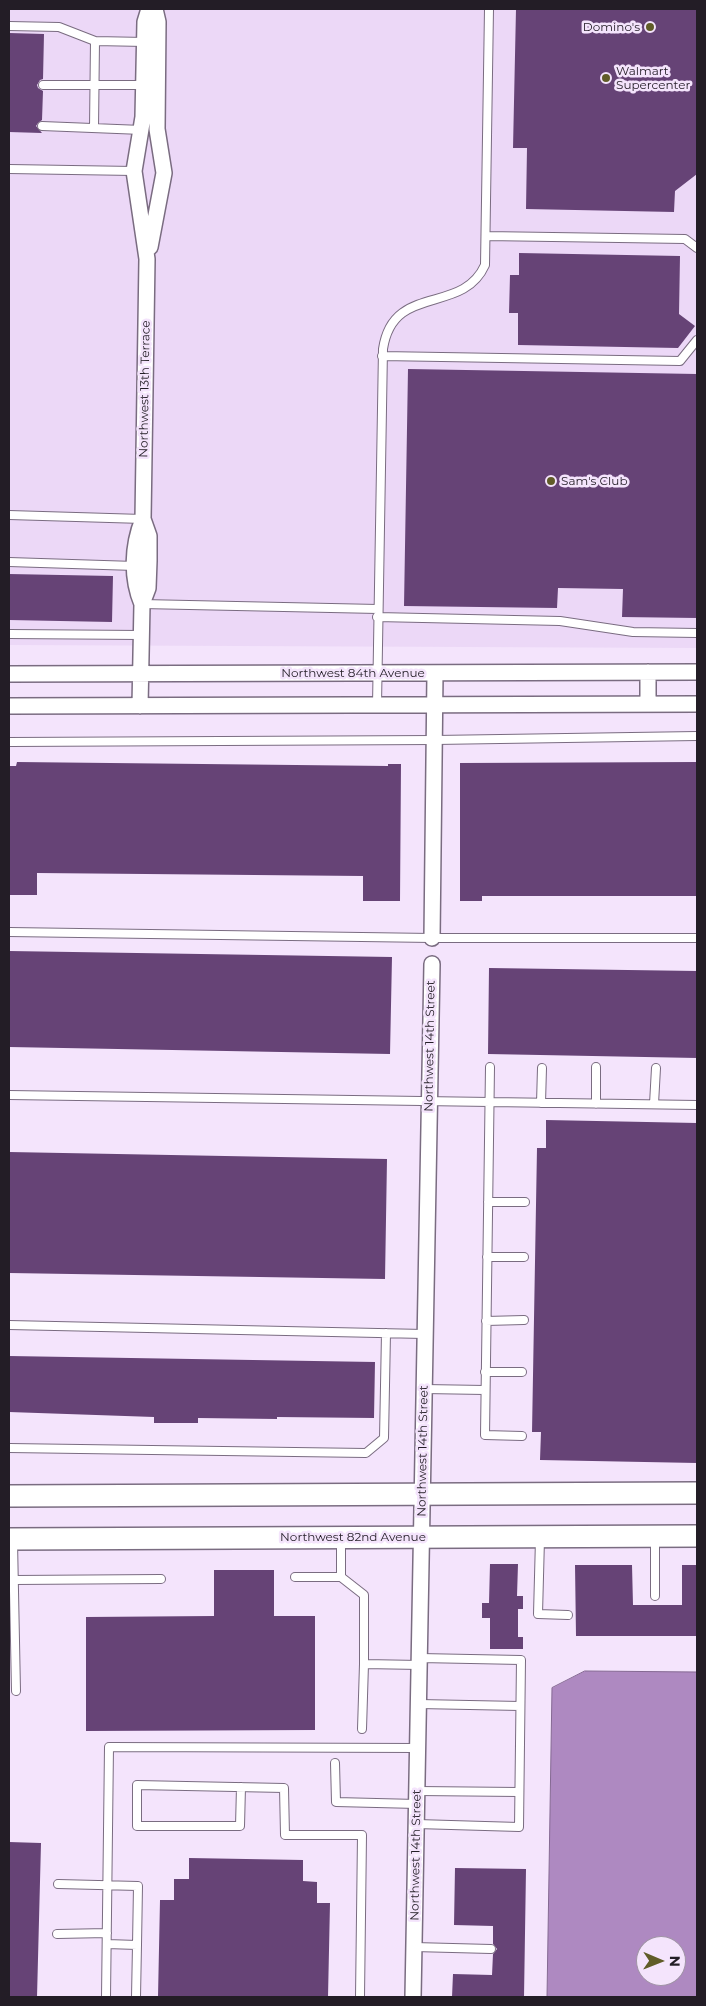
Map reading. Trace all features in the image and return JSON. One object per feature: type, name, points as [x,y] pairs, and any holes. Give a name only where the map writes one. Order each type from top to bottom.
[{"type":"street","name":"Northwest 13th Terrace","points":[[147,259],[164,172],[145,42],[145,22],[149,9]]},
{"type":"street","name":"Northwest 13th Terrace","points":[[140,706],[142,604],[148,588],[149,561],[149,536],[143,519],[147,259],[134,171],[150,85],[158,22],[155,9]]},
{"type":"street","name":"Northwest 13th Terrace","points":[[142,604],[135,588],[135,566],[136,536],[143,519]]},
{"type":"street","points":[[648,672],[648,704]]},
{"type":"street","name":"Northwest 84th Avenue","points":[[9,674],[697,672]]},
{"type":"street","points":[[432,938],[436,673]]},
{"type":"street","points":[[9,706],[697,704]]},
{"type":"street","name":"Northwest 14th Street","points":[[413,1997],[432,964]]},
{"type":"street","points":[[9,1496],[697,1493]]},
{"type":"street","name":"Northwest 82nd Avenue","points":[[11,1539],[697,1536]]},
{"type":"lane","points":[[377,705],[382,356],[388,329],[392,322],[400,315],[415,306],[465,289],[480,278],[485,266],[489,9]]},
{"type":"lane","points":[[9,26],[58,27],[95,41],[145,42]]},
{"type":"lane","points":[[94,128],[95,41]]},
{"type":"lane","points":[[43,85],[150,85]]},
{"type":"lane","points":[[42,126],[142,130]]},
{"type":"lane","points":[[9,169],[134,171]]},
{"type":"lane","points":[[486,236],[685,239],[697,248]]},
{"type":"lane","points":[[382,356],[680,361],[697,340]]},
{"type":"lane","points":[[9,515],[143,519]]},
{"type":"lane","points":[[9,562],[135,566]]},
{"type":"lane","points":[[142,604],[553,620],[632,632],[697,633]]},
{"type":"lane","points":[[9,634],[141,635]]},
{"type":"lane","points":[[9,742],[435,740],[697,736]]},
{"type":"lane","points":[[9,932],[432,938],[697,938]]},
{"type":"lane","points":[[490,1067],[485,1435],[522,1436]]},
{"type":"lane","points":[[596,1067],[596,1104]]},
{"type":"lane","points":[[541,1103],[542,1068]]},
{"type":"lane","points":[[654,1104],[656,1068]]},
{"type":"lane","points":[[9,1095],[697,1105]]},
{"type":"lane","points":[[488,1202],[525,1202]]},
{"type":"lane","points":[[487,1257],[524,1257]]},
{"type":"lane","points":[[486,1321],[524,1320]]},
{"type":"lane","points":[[9,1325],[424,1334]]},
{"type":"lane","points":[[9,1448],[366,1453],[384,1438],[386,1333]]},
{"type":"lane","points":[[486,1372],[522,1372]]},
{"type":"lane","points":[[424,1389],[485,1390]]},
{"type":"lane","points":[[540,1536],[538,1614],[568,1615]]},
{"type":"lane","points":[[655,1536],[656,1596]]},
{"type":"lane","points":[[341,1537],[341,1577]]},
{"type":"lane","points":[[11,1539],[14,1580],[16,1691]]},
{"type":"lane","points":[[295,1577],[341,1577],[364,1595],[362,1729]]},
{"type":"lane","points":[[14,1580],[161,1579]]},
{"type":"lane","points":[[364,1664],[521,1660],[519,1827],[417,1824]]},
{"type":"lane","points":[[419,1704],[520,1706]]},
{"type":"lane","points":[[106,1997],[110,1747],[418,1748]]},
{"type":"lane","points":[[336,1762],[336,1802],[519,1792]]},
{"type":"lane","points":[[241,1787],[240,1826],[137,1826],[137,1785],[241,1787],[284,1788],[285,1835],[362,1835],[360,1997]]},
{"type":"lane","points":[[58,1884],[138,1886],[136,1997]]},
{"type":"lane","points":[[57,1934],[107,1933]]},
{"type":"lane","points":[[107,1944],[137,1944]]},
{"type":"lane","points":[[414,1947],[491,1949]]},
{"type":"shaded area","points":[[9,9],[697,9],[697,648],[9,645]]},
{"type":"shaded area","points":[[585,1671],[697,1672],[697,1997],[547,1997],[552,1688]]},
{"type":"building","name":"Walmart Supercenter","points":[[516,9],[697,9],[697,174],[675,191],[674,212],[526,209],[527,148],[513,148]]},
{"type":"building","points":[[9,33],[44,34],[43,79],[37,85],[43,91],[42,120],[36,126],[42,133],[9,132]]},
{"type":"building","points":[[519,253],[680,256],[679,314],[695,326],[678,348],[518,345],[518,313],[509,313],[510,275],[519,275]]},
{"type":"building","name":"Sam's Club","points":[[408,369],[697,374],[697,618],[622,617],[623,589],[558,588],[557,608],[404,606]]},
{"type":"building","points":[[9,574],[113,576],[112,622],[9,620]]},
{"type":"building","points":[[17,762],[388,766],[388,764],[401,764],[400,901],[363,901],[363,876],[37,873],[37,895],[9,895],[9,766],[16,766]]},
{"type":"building","points":[[697,762],[697,896],[482,896],[482,901],[460,901],[460,763]]},
{"type":"building","points":[[9,951],[392,957],[390,1054],[9,1047]]},
{"type":"building","points":[[489,968],[697,971],[697,1058],[488,1054]]},
{"type":"building","points":[[546,1120],[697,1123],[697,1463],[540,1460],[541,1432],[532,1432],[537,1148],[546,1148]]},
{"type":"building","points":[[9,1152],[387,1159],[385,1279],[9,1273]]},
{"type":"building","points":[[9,1356],[375,1362],[374,1418],[198,1418],[198,1423],[154,1423],[154,1417],[9,1412]]},
{"type":"building","points":[[490,1564],[518,1564],[517,1596],[523,1596],[523,1609],[518,1609],[518,1637],[523,1637],[523,1649],[490,1649],[490,1618],[482,1618],[482,1603],[489,1603]]},
{"type":"building","points":[[575,1565],[632,1565],[633,1605],[682,1605],[682,1565],[697,1565],[697,1636],[576,1636]]},
{"type":"building","points":[[214,1570],[274,1570],[274,1616],[315,1616],[315,1730],[86,1731],[86,1617],[214,1616]]},
{"type":"building","points":[[9,1842],[41,1843],[37,1997],[9,1997]]},
{"type":"building","points":[[189,1858],[303,1860],[303,1881],[317,1882],[317,1903],[330,1903],[328,1997],[158,1997],[160,1900],[174,1900],[174,1879],[189,1879]]},
{"type":"building","points":[[455,1868],[526,1869],[524,1997],[452,1997],[453,1974],[492,1975],[493,1954],[497,1949],[493,1944],[493,1926],[454,1925]]},
{"type":"place","name":"Domino's","points":[[650,27]]},
{"type":"place","name":"Walmart Supercenter","points":[[606,78]]},
{"type":"place","name":"Sam's Club","points":[[551,481]]}]
